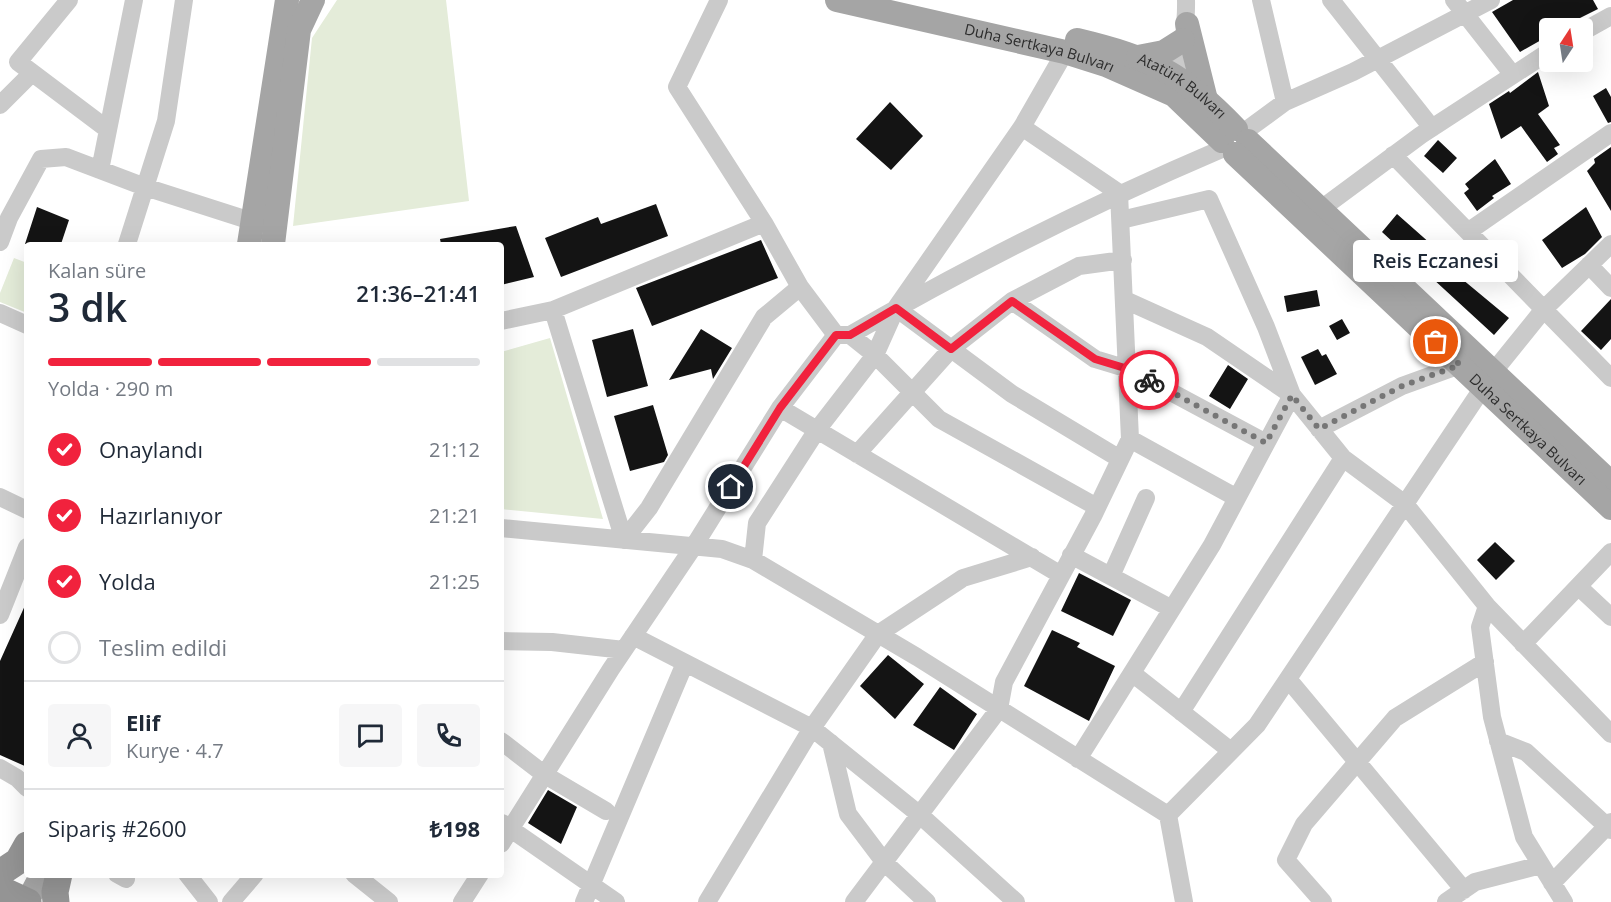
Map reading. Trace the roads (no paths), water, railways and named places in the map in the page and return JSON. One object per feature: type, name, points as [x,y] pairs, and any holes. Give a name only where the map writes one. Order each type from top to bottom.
[{"type":"highway","points":[[24,850],[18,861],[26,885],[55,892],[58,878]]},
{"type":"main road","points":[[250,233],[287,0]]},
{"type":"main road","points":[[273,242],[300,30],[313,0]]},
{"type":"main road","name":"Duha Sertkaya Bulvarı","points":[[837,0],[1065,52],[1137,76],[1160,87],[1235,141],[1321,208],[1611,508]]},
{"type":"main road","name":"Atatürk Bulvarı","points":[[912,0],[1138,57],[1180,77],[1205,96],[1235,141]]},
{"type":"main road","points":[[1138,57],[1164,52],[1185,32],[1205,96]]},
{"type":"main road","name":"Duha Sertkaya Bulvarı","points":[[1235,141],[1460,365],[1488,379],[1611,483]]},
{"type":"street","points":[[69,0],[18,62],[107,129]]},
{"type":"street","points":[[100,170],[134,0]]},
{"type":"street","points":[[128,242],[166,120],[184,0]]},
{"type":"street","points":[[719,0],[677,87],[764,223],[800,287],[843,335],[875,355],[939,419],[1097,507]]},
{"type":"street","points":[[1181,101],[1180,77],[1186,0]]},
{"type":"street","points":[[1261,0],[1285,102]]},
{"type":"street","points":[[1331,0],[1432,128]]},
{"type":"street","points":[[616,902],[504,832],[545,774],[694,546],[780,408],[843,335],[932,287],[1119,193],[1235,141],[1285,102],[1377,60],[1458,7],[1491,0]]},
{"type":"street","points":[[1458,7],[1513,75]]},
{"type":"street","points":[[1593,26],[1611,16]]},
{"type":"street","points":[[753,560],[757,523],[817,430],[875,355],[896,308],[1022,127],[1065,52]]},
{"type":"street","points":[[1321,208],[1432,128],[1539,58]]},
{"type":"street","points":[[0,105],[32,73]]},
{"type":"street","points":[[1022,127],[1119,193]]},
{"type":"street","points":[[1469,231],[1611,133]]},
{"type":"street","points":[[1393,155],[1611,378]]},
{"type":"street","points":[[0,242],[9,218],[41,159],[66,157],[145,187],[250,233]]},
{"type":"street","points":[[854,902],[999,709],[1004,682],[1097,507],[1130,439],[1119,193]]},
{"type":"street","points":[[1078,759],[1212,545],[1292,395],[1266,327],[1209,199],[1121,220]]},
{"type":"street","points":[[504,320],[553,310],[764,223]]},
{"type":"street","points":[[1168,815],[1257,725],[1488,379],[1544,309],[1611,243]]},
{"type":"street","points":[[857,454],[951,349],[1012,301],[1079,266],[1123,260]]},
{"type":"street","points":[[1589,265],[1611,288]]},
{"type":"street","points":[[624,540],[649,508],[764,317],[800,287]]},
{"type":"street","points":[[1125,300],[1207,337],[1292,395],[1343,458],[1405,504],[1487,606],[1611,734]]},
{"type":"street","points":[[1012,301],[1095,359],[1128,369],[1266,443]]},
{"type":"street","points":[[896,308],[1012,394],[1120,459]]},
{"type":"street","points":[[553,310],[624,540]]},
{"type":"street","points":[[0,313],[24,324]]},
{"type":"street","points":[[1319,429],[1402,386],[1460,365]]},
{"type":"street","points":[[780,408],[1061,574]]},
{"type":"street","points":[[1130,439],[1237,498]]},
{"type":"street","points":[[1181,712],[1343,458]]},
{"type":"street","points":[[1111,576],[1146,498]]},
{"type":"street","points":[[2,504],[24,508]]},
{"type":"street","points":[[504,528],[722,549],[753,560],[878,634],[1168,815],[1184,902]]},
{"type":"street","points":[[1523,644],[1580,588],[1611,552]]},
{"type":"street","points":[[0,615],[24,555]]},
{"type":"street","points":[[1071,555],[1172,609]]},
{"type":"street","points":[[707,902],[812,728],[878,634],[963,578],[1032,557]]},
{"type":"street","points":[[1580,588],[1611,617]]},
{"type":"street","points":[[1487,606],[1480,627],[1492,717],[1498,741],[1524,837],[1564,902]]},
{"type":"street","points":[[504,641],[629,643],[685,663],[812,728],[920,815],[1016,902]]},
{"type":"street","points":[[1323,902],[1316,897],[1286,860],[1304,824],[1395,718],[1485,662]]},
{"type":"street","points":[[584,902],[685,663]]},
{"type":"street","points":[[1132,673],[1231,751]]},
{"type":"street","points":[[1288,679],[1464,890]]},
{"type":"street","points":[[1498,741],[1526,752],[1610,826],[1552,883]]},
{"type":"street","points":[[504,743],[545,774],[606,811]]},
{"type":"street","points":[[831,743],[848,814],[885,863],[927,902]]},
{"type":"street","points":[[0,768],[16,777],[24,785]]},
{"type":"street","points":[[1446,902],[1475,882],[1541,865]]},
{"type":"street","points":[[192,878],[209,902]]},
{"type":"street","points":[[231,902],[252,878]]},
{"type":"street","points":[[462,902],[477,878]]},
{"type":"street","points":[[374,881],[389,902]]},
{"type":"place","name":"Reis Eczanesi","points":[[1436,342]]}]
